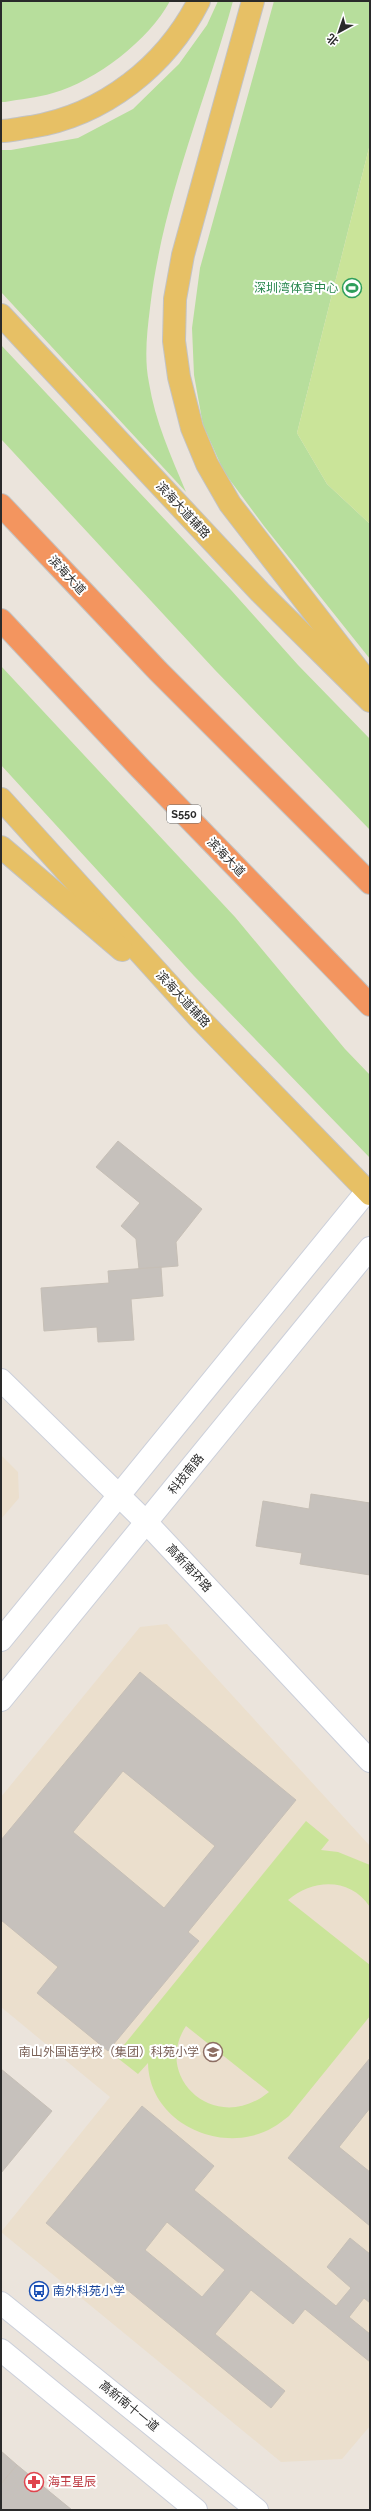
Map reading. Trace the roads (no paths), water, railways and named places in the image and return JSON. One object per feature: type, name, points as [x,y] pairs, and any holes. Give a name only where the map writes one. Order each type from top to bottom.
[{"type":"highway","name":"滨海大道","points":[[1,505],[158,671],[370,883]]},
{"type":"highway","name":"滨海大道","points":[[1,620],[347,983],[370,1005]]},
{"type":"highway","points":[[347,983],[370,1012]]},
{"type":"main road","points":[[1,131],[55,121],[92,108],[132,84],[165,53],[188,23],[199,1]]},
{"type":"main road","points":[[253,1],[183,255],[175,299],[174,341],[179,377],[192,428],[207,464],[230,504],[370,685]]},
{"type":"main road","name":"滨海大道辅路","points":[[1,315],[260,592],[370,701]]},
{"type":"main road","name":"滨海大道辅路","points":[[1,799],[200,1019],[368,1193]]},
{"type":"main road","points":[[1,846],[200,1019]]},
{"type":"main road","points":[[1,1640],[368,1193]]},
{"type":"main road","name":"科技南路","points":[[1,1700],[370,1248]]},
{"type":"main road","name":"高新南环路","points":[[1,1380],[146,1522],[370,1761]]},
{"type":"main road","name":"高新南十一道","points":[[1,2303],[257,2510]]},
{"type":"main road","points":[[1,2350],[196,2510]]},
{"type":"place","name":"深圳湾体育中心","points":[[352,288]]},
{"type":"place","name":"南山外国语学校（集团）科苑小学","points":[[213,2052]]},
{"type":"place","name":"南外科苑小学","points":[[39,2291]]},
{"type":"place","name":"海王星辰","points":[[34,2482]]}]
